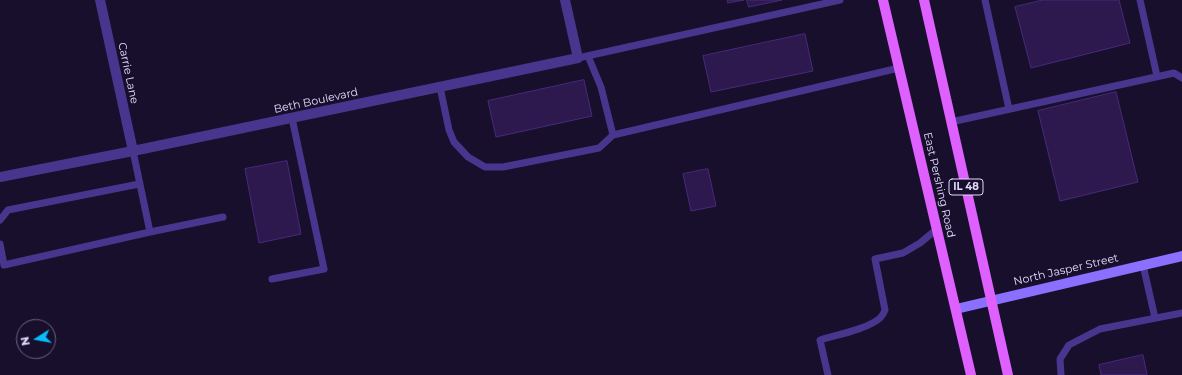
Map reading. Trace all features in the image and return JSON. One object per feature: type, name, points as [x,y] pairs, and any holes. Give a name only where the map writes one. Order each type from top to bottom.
[{"type":"main road","name":"East Pershing Road","points":[[883,0],[971,375]]},
{"type":"main road","name":"IL 48","points":[[924,0],[1008,375]]},
{"type":"street","name":"Carrie Lane","points":[[100,0],[133,151]]},
{"type":"street","points":[[565,0],[583,57]]},
{"type":"street","name":"Beth Boulevard","points":[[0,176],[133,151],[583,57]]},
{"type":"street","name":"North Jasper Street","points":[[956,309],[1182,256]]},
{"type":"lane","points":[[613,135],[601,87],[583,57],[840,0]]},
{"type":"lane","points":[[985,0],[1009,109]]},
{"type":"lane","points":[[1140,0],[1157,76]]},
{"type":"lane","points":[[440,87],[449,130],[454,142],[468,157],[485,167],[503,167],[599,148],[613,135],[899,68]]},
{"type":"lane","points":[[951,122],[1157,76],[1174,73],[1182,78]]},
{"type":"lane","points":[[272,279],[324,269],[292,118]]},
{"type":"lane","points":[[133,151],[150,232]]},
{"type":"lane","points":[[0,220],[8,210],[139,184]]},
{"type":"lane","points":[[0,244],[4,264],[150,232],[223,218]]},
{"type":"lane","points":[[828,375],[820,340],[859,329],[870,324],[881,318],[885,310],[876,259],[903,253],[937,229]]},
{"type":"lane","points":[[1143,265],[1155,318]]},
{"type":"lane","points":[[1061,375],[1060,359],[1068,345],[1100,329],[1182,313]]},
{"type":"building","points":[[728,0],[744,0],[728,3]]},
{"type":"building","points":[[747,0],[782,0],[749,7]]},
{"type":"building","points":[[1043,0],[1119,0],[1130,43],[1031,68],[1015,7]]},
{"type":"building","points":[[805,34],[813,71],[711,92],[703,56]]},
{"type":"building","points":[[584,80],[592,116],[496,137],[488,101]]},
{"type":"building","points":[[1116,92],[1138,182],[1060,201],[1038,111]]},
{"type":"building","points":[[287,161],[301,234],[259,243],[245,169]]},
{"type":"building","points":[[708,169],[716,206],[691,211],[683,174]]},
{"type":"building","points":[[1143,355],[1147,375],[1101,375],[1099,365]]}]
